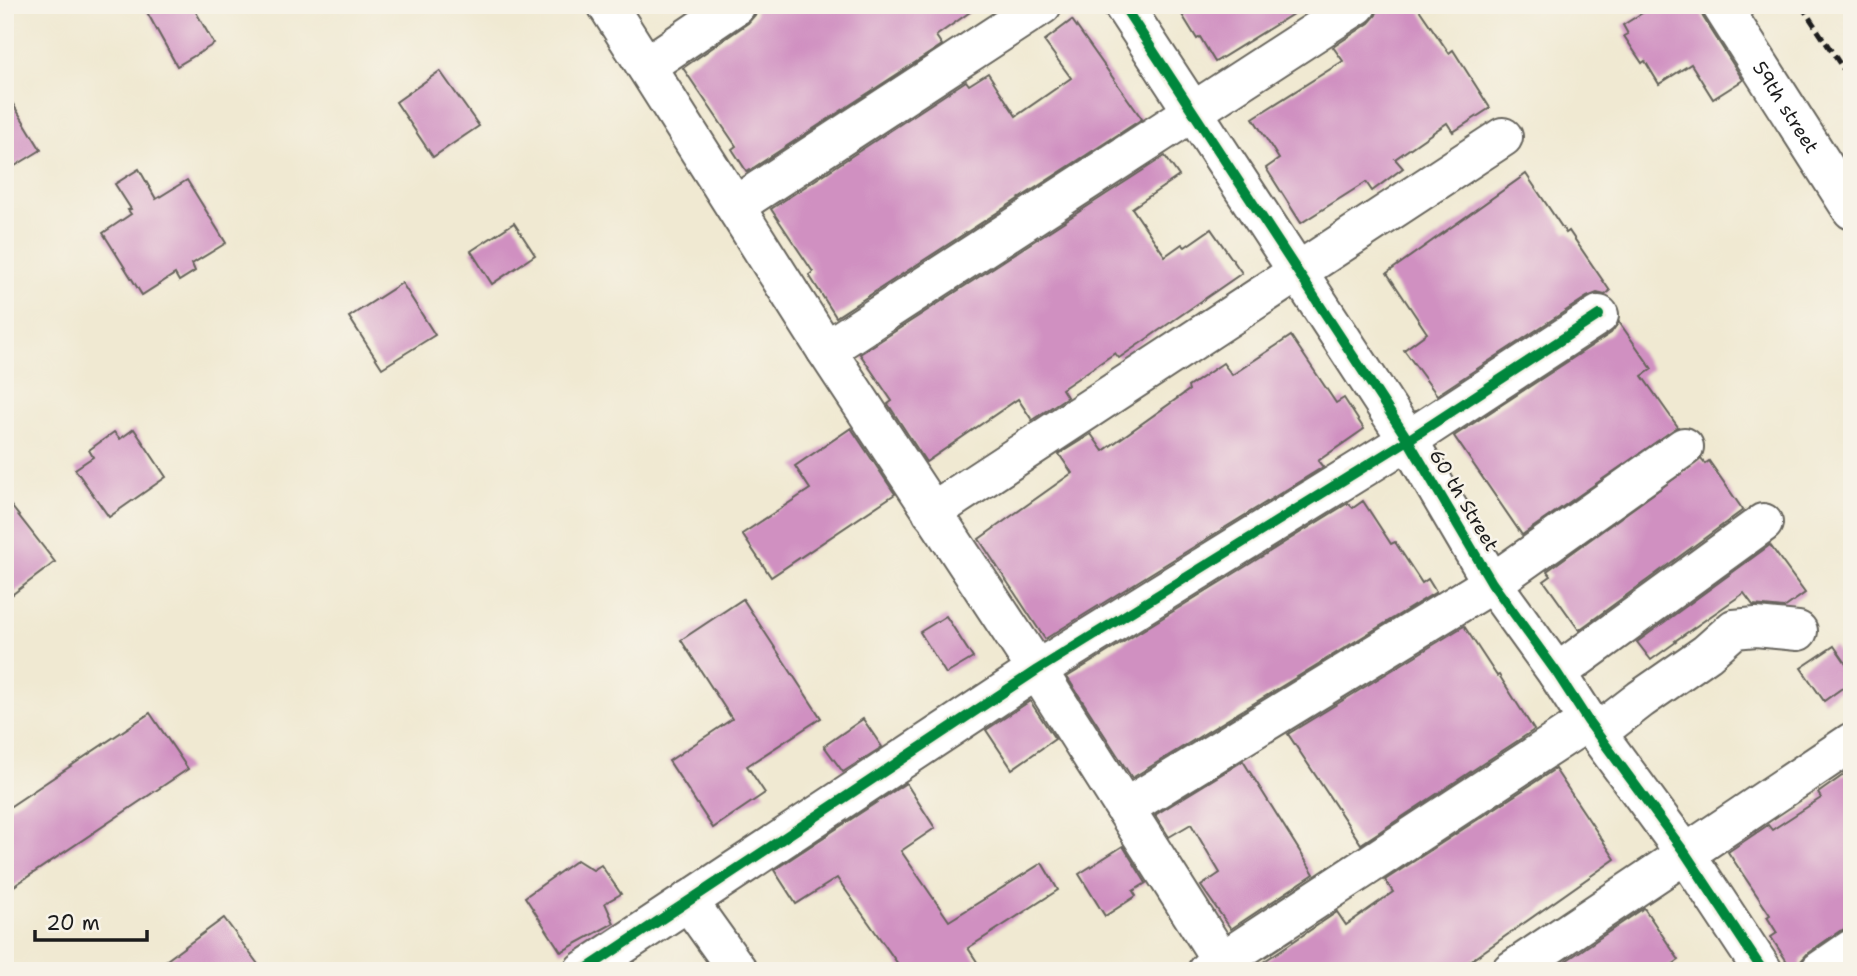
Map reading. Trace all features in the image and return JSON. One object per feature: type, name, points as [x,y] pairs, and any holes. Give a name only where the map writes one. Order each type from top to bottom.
[{"type":"street","points":[[607,5],[826,350],[1125,808],[1219,968],[1592,727],[1641,699],[1688,668],[1734,629],[1756,627],[1798,631]]},
{"type":"street","points":[[646,66],[736,5]]},
{"type":"street","points":[[735,205],[1042,5]]},
{"type":"street","name":"60 th Street","points":[[1123,5],[1408,440],[1492,583],[1592,727],[1685,853],[1763,971]]},
{"type":"street","points":[[826,350],[1357,5]]},
{"type":"street","name":"59th street","points":[[1721,5],[1852,210]]},
{"type":"street","points":[[932,512],[1503,137]]},
{"type":"street","points":[[583,971],[1037,670],[1408,440],[1599,315]]},
{"type":"street","points":[[1125,808],[1492,583],[1684,447]]},
{"type":"street","points":[[1557,673],[1763,523]]},
{"type":"street","points":[[1511,971],[1852,742]]},
{"type":"street","points":[[688,901],[738,971]]},
{"type":"street","points":[[1820,971],[1852,950]]},
{"type":"building","points":[[143,5],[192,5],[214,44],[177,66]]},
{"type":"building","points":[[758,5],[980,5],[936,36],[942,45],[747,172],[732,149],[736,146],[683,68],[748,23],[755,15]]},
{"type":"building","points":[[1176,5],[1316,5],[1308,10],[1306,6],[1215,62]]},
{"type":"building","points":[[1379,5],[1416,5],[1449,53],[1453,50],[1490,108],[1453,132],[1447,123],[1395,159],[1403,168],[1372,191],[1366,182],[1301,223],[1266,168],[1279,159],[1253,118],[1343,61],[1333,47],[1369,23],[1376,15]]},
{"type":"building","points":[[1655,5],[1699,5],[1703,17],[1743,80],[1713,99],[1691,64],[1659,84],[1645,61],[1642,63],[1624,36],[1628,34],[1623,25]]},
{"type":"building","points":[[1072,20],[1142,119],[836,317],[809,275],[813,272],[771,209],[966,81],[969,85],[988,73],[1016,116],[1071,78],[1044,41]]},
{"type":"building","points":[[440,71],[479,126],[433,157],[396,102]]},
{"type":"building","points":[[5,91],[41,150],[5,172]]},
{"type":"building","points":[[1165,156],[1179,176],[1132,208],[1165,256],[1182,244],[1185,247],[1211,229],[1242,273],[1119,358],[1115,353],[1062,389],[1067,397],[1032,420],[1018,399],[926,462],[888,404],[892,401],[860,354]]},
{"type":"building","points":[[139,169],[156,199],[187,180],[226,243],[192,264],[195,271],[179,281],[175,274],[142,295],[103,233],[131,214],[128,210],[131,209],[115,184]]},
{"type":"building","points":[[1526,174],[1610,291],[1605,295],[1597,293],[1587,297],[1437,395],[1404,350],[1427,333],[1387,273]]},
{"type":"building","points":[[514,223],[535,255],[492,284],[471,251]]},
{"type":"building","points":[[402,283],[435,335],[382,368],[349,317]]},
{"type":"building","points":[[1619,322],[1652,369],[1642,376],[1678,427],[1522,535],[1454,436],[1611,333]]},
{"type":"building","points":[[1291,336],[1336,403],[1344,398],[1364,429],[1318,461],[1323,467],[1045,639],[979,539],[1072,473],[1059,454],[1091,434],[1103,451],[1223,363],[1232,375]]},
{"type":"building","points":[[851,428],[895,494],[771,577],[742,534],[810,489],[795,466]]},
{"type":"building","points":[[134,429],[166,477],[109,517],[75,469],[93,457],[89,450],[114,432],[120,439]]},
{"type":"building","points":[[1701,459],[1705,464],[1709,461],[1743,510],[1579,630],[1544,581],[1551,576],[1547,571]]},
{"type":"building","points":[[5,498],[55,562],[5,600]]},
{"type":"building","points":[[1363,501],[1391,544],[1395,542],[1422,583],[1428,579],[1436,592],[1132,778],[1067,677],[1348,503],[1353,508]]},
{"type":"building","points":[[1770,545],[1805,593],[1784,608],[1753,605],[1744,593],[1651,660],[1637,642]]},
{"type":"building","points":[[743,599],[821,718],[747,766],[765,793],[713,828],[669,761],[732,719],[681,640]]},
{"type":"building","points":[[946,616],[973,658],[946,674],[920,632]]},
{"type":"building","points":[[1464,626],[1534,730],[1361,844],[1288,734]]},
{"type":"building","points":[[1834,646],[1852,672],[1852,681],[1824,701],[1801,668]]},
{"type":"building","points":[[1030,701],[1055,739],[1012,769],[986,730]]},
{"type":"building","points":[[150,713],[188,769],[5,892],[5,810]]},
{"type":"building","points":[[863,719],[882,747],[843,772],[824,746]]},
{"type":"building","points":[[1243,761],[1314,874],[1231,929],[1201,886],[1220,873],[1191,824],[1169,837],[1155,815]]},
{"type":"building","points":[[1555,769],[1615,859],[1456,971],[1250,971],[1337,912],[1346,925],[1393,892],[1385,880]]},
{"type":"building","points":[[1852,769],[1852,927],[1840,931],[1808,953],[1801,961],[1799,970],[1793,971],[1771,937],[1777,933],[1767,917],[1770,915],[1728,852],[1768,825],[1772,830],[1821,798],[1818,793]]},
{"type":"building","points":[[906,783],[935,828],[901,851],[949,921],[1042,863],[1058,890],[968,948],[983,971],[903,971],[837,878],[796,904],[774,870]]},
{"type":"building","points":[[1123,846],[1146,883],[1133,891],[1136,896],[1105,916],[1079,874]]},
{"type":"building","points":[[577,860],[593,870],[601,865],[621,894],[605,903],[614,923],[561,952],[525,897]]},
{"type":"building","points":[[1644,908],[1679,960],[1663,971],[1551,971]]},
{"type":"building","points":[[224,918],[263,971],[152,971]]},
{"type":"railway","points":[[1801,5],[1852,82]]},
{"type":"cycle path","points":[[1123,5],[1408,440],[1492,583],[1588,721],[1685,853],[1763,971]]},
{"type":"cycle path","points":[[583,971],[1037,670],[1408,440],[1599,315]]}]
